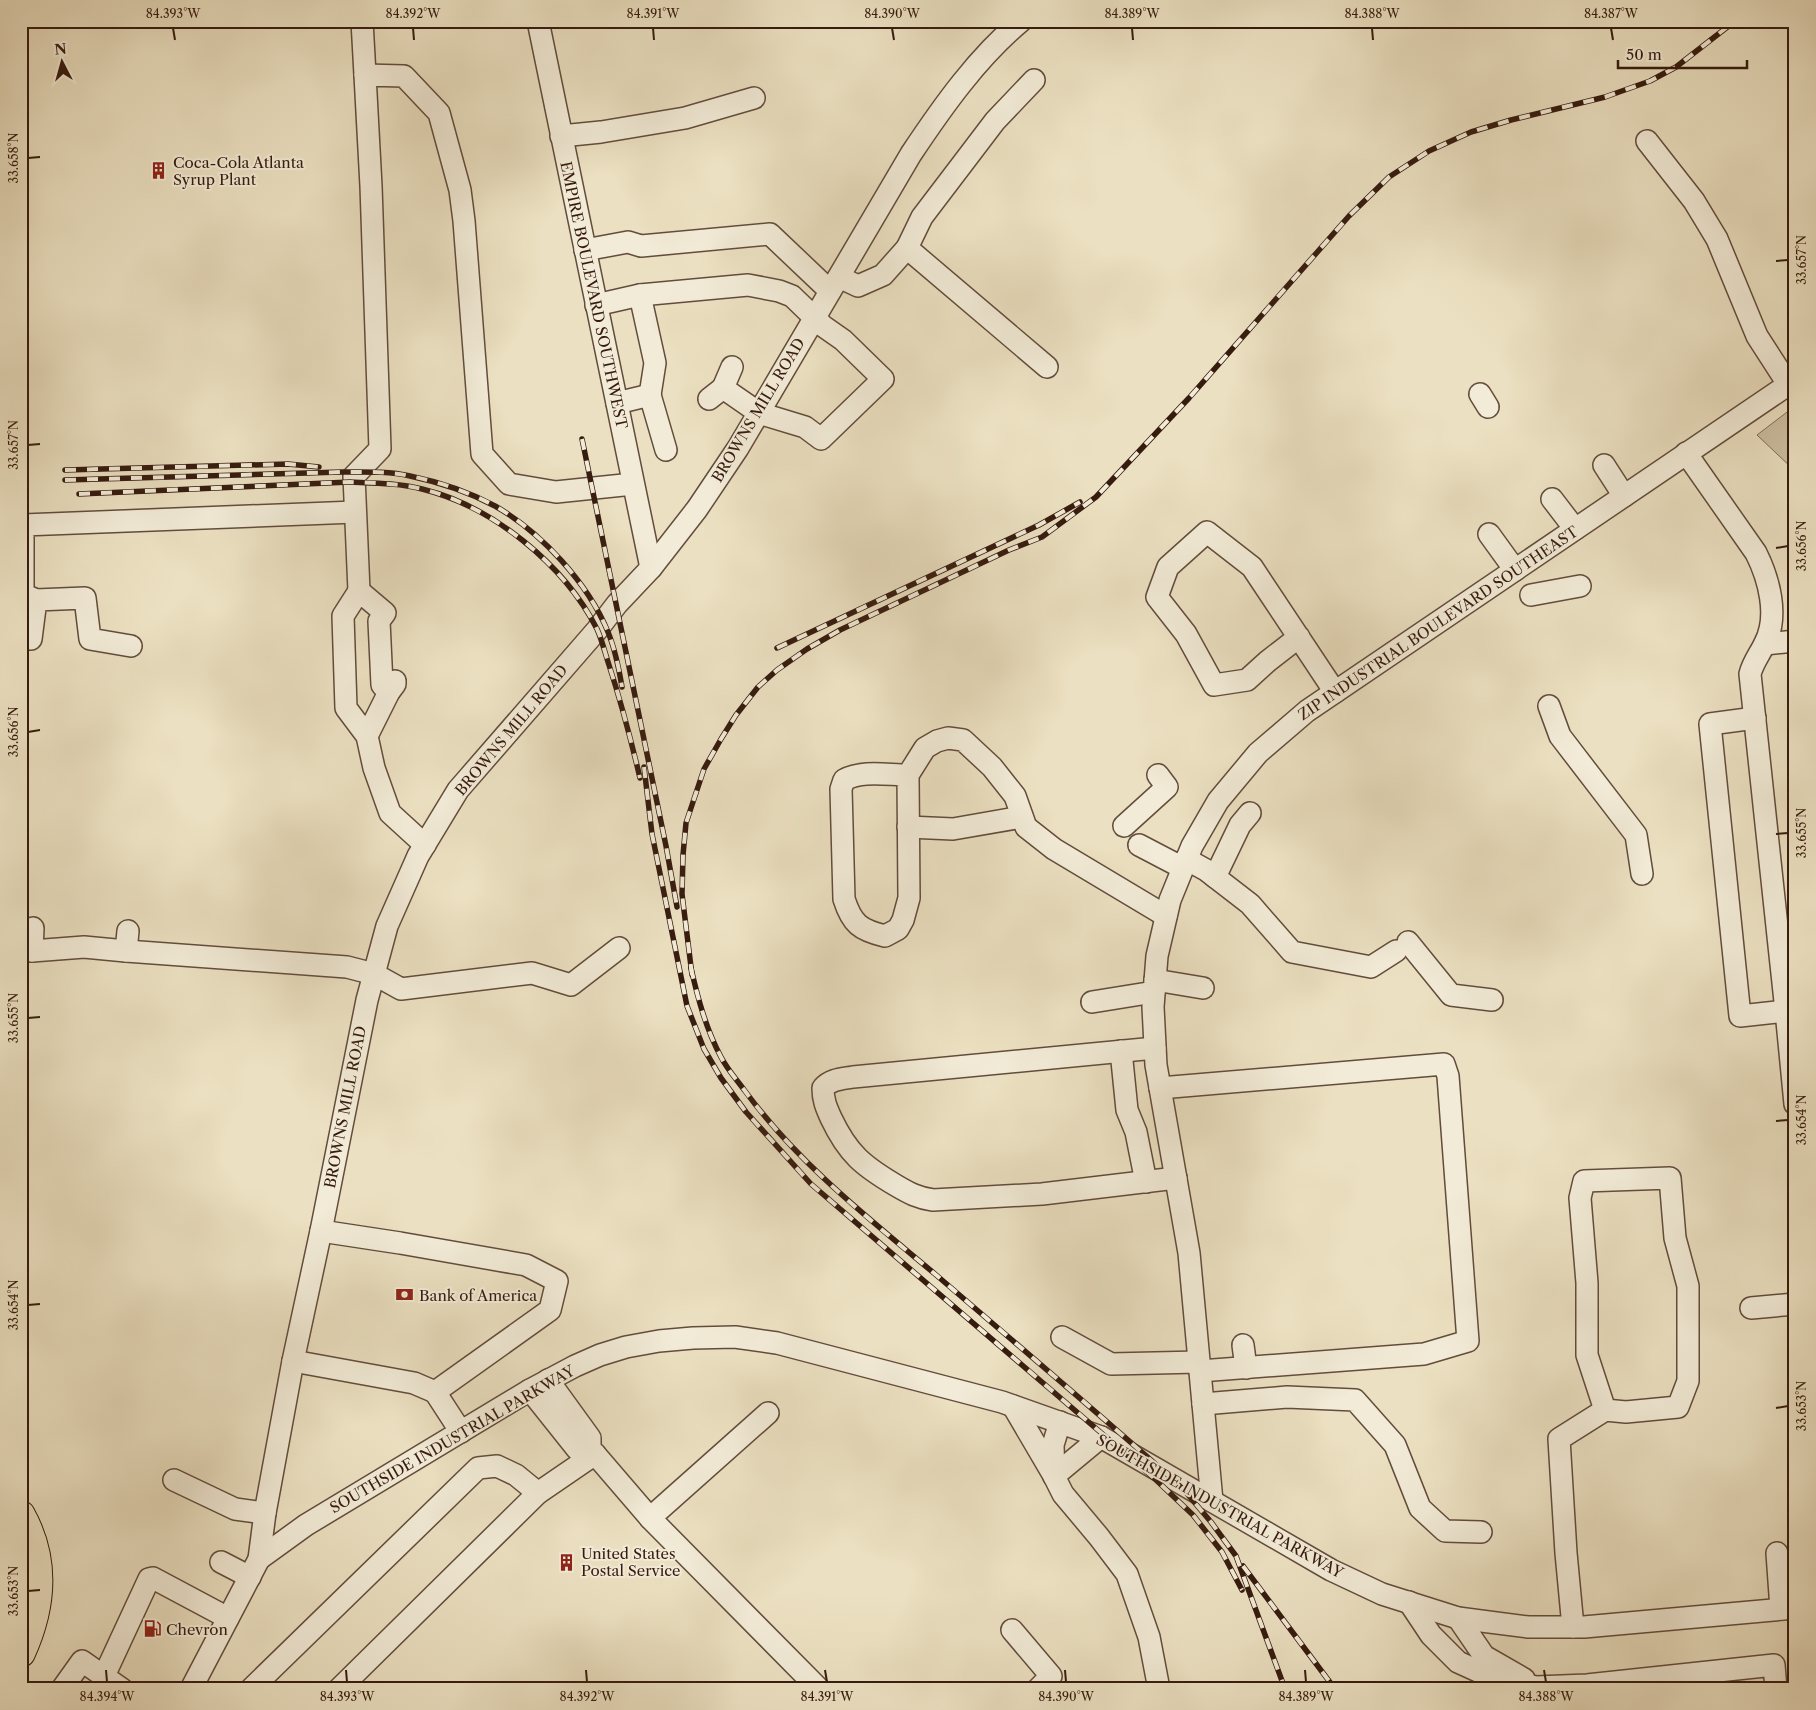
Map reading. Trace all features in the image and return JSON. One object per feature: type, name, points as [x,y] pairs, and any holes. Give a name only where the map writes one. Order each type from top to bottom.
[{"type":"highway","points":[[21,1515],[36,1552],[39,1580],[37,1606],[32,1630],[21,1653]]},
{"type":"street","points":[[362,21],[371,186],[380,449],[354,476],[359,591],[343,616],[345,699],[346,708],[366,736],[374,768],[390,813],[424,845]]},
{"type":"street","name":"EMPIRE BOULEVARD SOUTHWEST","points":[[538,21],[651,568]]},
{"type":"street","name":"BROWNS MILL ROAD","points":[[191,1689],[254,1568],[293,1361],[321,1231],[366,1000],[388,926],[418,856],[458,790],[597,630],[617,604],[651,568],[697,509],[738,448],[911,154],[942,108],[976,66],[1015,23]]},
{"type":"street","points":[[365,75],[404,76],[439,113],[460,190],[464,221],[482,454],[509,484],[556,492],[633,484]]},
{"type":"street","points":[[585,250],[628,242],[641,246],[770,234],[834,284],[858,286],[883,275],[907,248],[922,217],[995,120],[1034,80]]},
{"type":"street","points":[[561,136],[601,132],[685,118],[754,98]]},
{"type":"street","points":[[1647,141],[1694,201],[1717,239],[1757,336],[1791,382]]},
{"type":"street","points":[[907,248],[1047,367]]},
{"type":"street","points":[[596,305],[640,295],[748,285],[792,296],[823,326],[843,340],[882,379],[821,439],[805,427],[759,413],[716,394],[732,367]]},
{"type":"street","points":[[640,295],[655,363],[650,395],[666,450]]},
{"type":"street","name":"ZIP INDUSTRIAL BOULEVARD SOUTHEAST","points":[[1212,1500],[1189,1253],[1160,1088],[1155,1048],[1153,1007],[1157,956],[1166,916],[1170,900],[1192,846],[1218,801],[1258,753],[1307,711],[1791,382]]},
{"type":"street","points":[[616,402],[650,395]]},
{"type":"street","points":[[1686,454],[1756,553],[1764,569],[1772,613],[1770,631],[1752,666],[1750,674],[1795,1104]]},
{"type":"street","points":[[1604,465],[1624,496]]},
{"type":"street","points":[[1552,498],[1575,529]]},
{"type":"street","points":[[131,646],[90,639],[84,598],[36,600],[23,594],[23,525],[356,512]]},
{"type":"street","points":[[1299,637],[1268,660],[1247,680],[1214,685],[1186,634],[1157,597],[1168,567],[1207,532],[1252,567],[1299,637],[1335,692]]},
{"type":"street","points":[[1489,534],[1515,570]]},
{"type":"street","points":[[1531,595],[1580,586]]},
{"type":"street","points":[[359,591],[386,612],[392,620],[395,684],[388,692],[366,736]]},
{"type":"street","points":[[31,639],[36,600]]},
{"type":"street","points":[[1765,644],[1795,640]]},
{"type":"street","points":[[1549,706],[1560,736],[1604,781],[1636,834],[1642,874]]},
{"type":"street","points":[[1755,718],[1710,724],[1740,1016],[1786,1011]]},
{"type":"street","points":[[908,776],[852,775],[844,780],[841,789],[844,900],[854,922],[867,932],[885,936],[898,929],[903,920],[909,898],[908,776],[925,748],[937,741],[948,738],[963,740],[992,767],[1015,796],[1026,827],[1054,849],[1166,916]]},
{"type":"street","points":[[1124,826],[1167,787],[1158,775]]},
{"type":"street","points":[[1215,877],[1240,825],[1250,813]]},
{"type":"street","points":[[908,827],[953,829],[1022,817]]},
{"type":"street","points":[[1139,846],[1215,877],[1250,904],[1292,952],[1371,967],[1402,946],[1451,995],[1492,1000]]},
{"type":"street","points":[[33,928],[26,951],[84,947],[127,941],[348,967],[374,974],[401,989],[532,973],[571,985],[619,948]]},
{"type":"street","points":[[1092,1002],[1154,986],[1203,988]]},
{"type":"street","points":[[1155,1048],[853,1077],[830,1082],[823,1088],[824,1101],[836,1129],[860,1162],[877,1174],[920,1198],[933,1200],[1042,1194],[1176,1178]]},
{"type":"street","points":[[1121,1051],[1127,1110],[1136,1132],[1146,1182]]},
{"type":"street","points":[[1062,1337],[1111,1364],[1246,1368],[1424,1354],[1468,1341],[1448,1076],[1444,1064],[1224,1091],[1160,1088]]},
{"type":"street","points":[[1572,1627],[1559,1439],[1605,1410],[1626,1412],[1678,1407],[1688,1381],[1688,1286],[1675,1238],[1670,1178],[1584,1181],[1580,1198],[1587,1283],[1588,1355],[1605,1410]]},
{"type":"street","points":[[321,1231],[526,1265],[557,1281],[550,1310],[435,1392]]},
{"type":"street","points":[[1751,1308],[1795,1304]]},
{"type":"street","name":"SOUTHSIDE INDUSTRIAL PARKWAY","points":[[254,1568],[306,1525],[539,1385],[600,1355],[626,1347],[667,1340],[735,1337],[777,1343],[1013,1406],[1101,1437],[1331,1570],[1382,1594],[1458,1618],[1528,1628],[1572,1627],[1788,1608]]},
{"type":"street","points":[[1243,1345],[1246,1368]]},
{"type":"street","points":[[293,1361],[414,1383],[435,1392],[461,1432]]},
{"type":"street","points":[[539,1385],[590,1438],[593,1451],[650,1518],[819,1689]]},
{"type":"street","points":[[1203,1404],[1287,1397],[1355,1400],[1395,1445],[1420,1508],[1445,1531],[1481,1532]]},
{"type":"street","points":[[1013,1406],[1063,1494],[1128,1574],[1150,1637],[1159,1689]]},
{"type":"street","points":[[650,1518],[768,1413]]},
{"type":"street","points":[[1054,1476],[1053,1445],[1060,1422]]},
{"type":"street","points":[[1054,1476],[1101,1437]]},
{"type":"street","points":[[339,1689],[538,1493],[593,1451]]},
{"type":"street","points":[[251,1689],[478,1468],[497,1466],[516,1475],[538,1493]]},
{"type":"street","points":[[174,1480],[235,1509],[265,1513]]},
{"type":"street","points":[[1777,1553],[1788,1608]]},
{"type":"street","points":[[221,1562],[254,1568]]},
{"type":"street","points":[[104,1676],[149,1579],[153,1578],[228,1618]]},
{"type":"street","points":[[1408,1602],[1431,1635],[1458,1662],[1491,1677],[1536,1688],[1587,1685],[1774,1665],[1776,1689]]},
{"type":"street","points":[[1458,1618],[1484,1656],[1515,1672],[1536,1688]]},
{"type":"street","points":[[1012,1630],[1051,1676],[1038,1689]]},
{"type":"street","points":[[62,1689],[82,1661],[122,1689]]},
{"type":"shaded area","points":[[1795,406],[1795,471],[1757,435]]},
{"type":"railway","points":[[692,975],[682,894],[686,823],[704,769],[736,715],[758,687],[777,670],[807,649],[840,630],[1009,550],[1042,537],[1096,497],[1189,398],[1349,216],[1389,177],[1429,151],[1471,132],[1511,120],[1605,97],[1650,81],[1676,67],[1735,21]]},
{"type":"railway","points":[[582,439],[677,907]]},
{"type":"railway","points":[[65,470],[288,464],[319,467]]},
{"type":"railway","points":[[65,480],[376,472],[402,474],[443,484],[485,501],[512,517],[546,544],[576,577],[608,632],[613,645],[622,687]]},
{"type":"railway","points":[[79,494],[350,482],[395,484],[413,487],[448,497],[474,509],[523,541],[546,561],[566,582],[583,605],[602,642],[622,707],[640,778]]},
{"type":"railway","points":[[777,648],[1039,525],[1080,502]]},
{"type":"railway","points":[[644,767],[652,834],[687,1006],[704,1049],[721,1078],[746,1112],[811,1184],[1155,1479],[1193,1515],[1222,1552],[1242,1590]]},
{"type":"railway","points":[[691,968],[707,1025],[723,1061],[765,1117],[787,1142],[859,1210],[1169,1476],[1184,1490],[1211,1522],[1236,1556],[1285,1689]]},
{"type":"railway","points":[[1243,1566],[1335,1689]]},
{"type":"place","name":"Coca-Cola Atlanta Syrup Plant","points":[[159,171]]},
{"type":"place","name":"Bank of America","points":[[405,1295]]},
{"type":"place","name":"United States Postal Service","points":[[567,1562]]},
{"type":"place","name":"Chevron","points":[[152,1629]]}]
